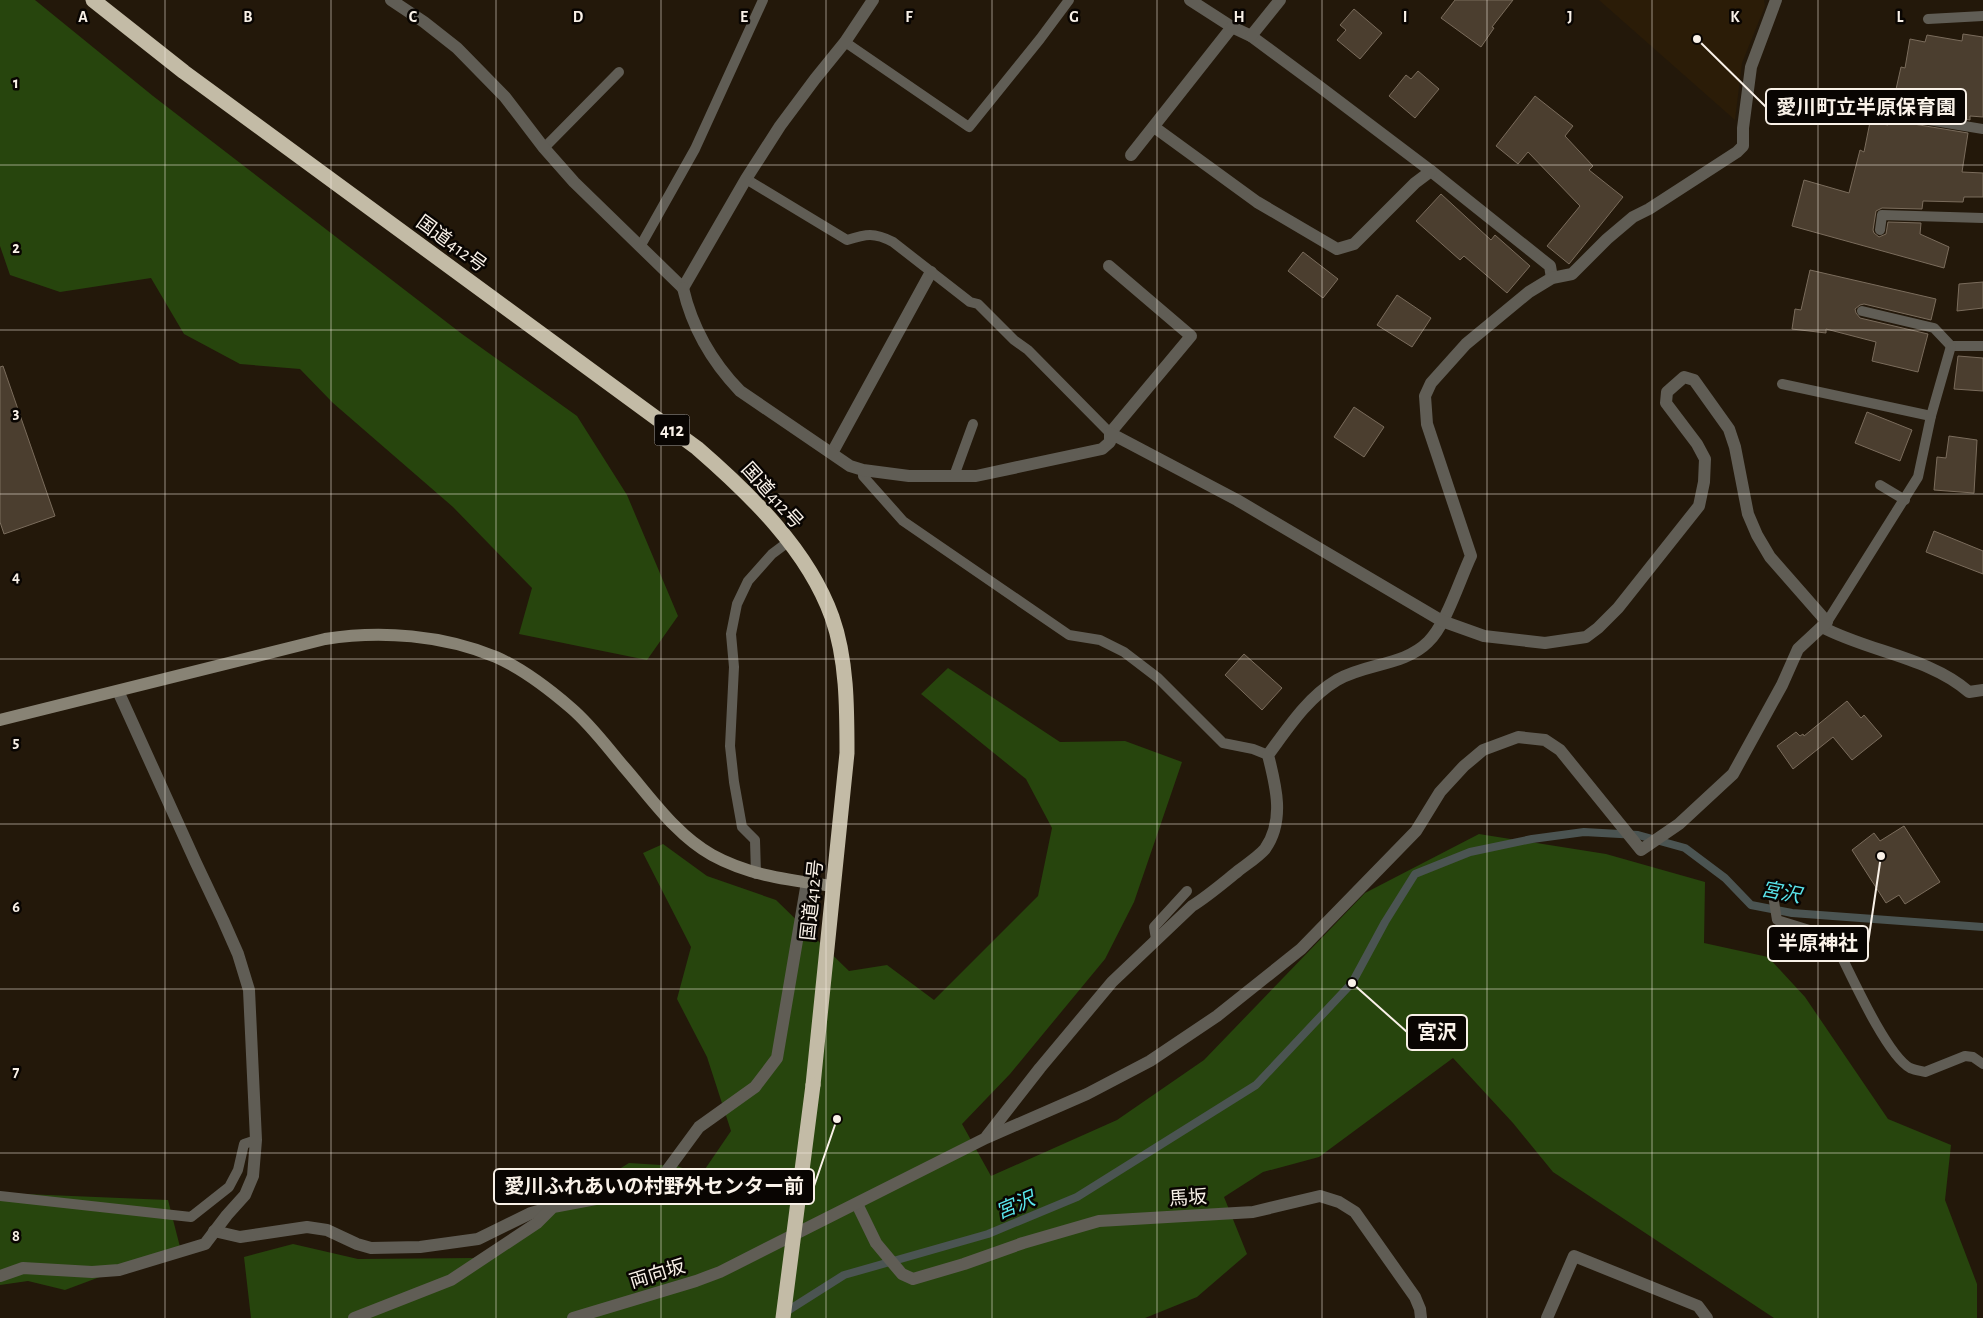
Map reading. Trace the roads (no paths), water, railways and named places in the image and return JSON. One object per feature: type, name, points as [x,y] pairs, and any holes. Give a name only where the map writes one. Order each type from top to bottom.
[{"type":"highway","name":"国道412号","points":[[93,0],[184,72],[698,448],[759,505],[816,581],[832,617],[838,639],[847,706],[847,753],[813,1085],[783,1318]]},
{"type":"street","points":[[390,0],[424,22],[456,48],[505,97],[544,148],[574,182],[641,245],[683,288],[686,301],[702,340],[727,378],[740,391],[850,466],[863,470],[909,476],[976,476],[1102,448],[1110,442],[1110,433],[1191,336],[1109,266]]},
{"type":"street","points":[[683,288],[746,179],[780,126],[845,42],[873,0]]},
{"type":"street","points":[[1190,0],[1232,27],[1251,36],[1431,171],[1550,266],[1552,278]]},
{"type":"street","points":[[1251,36],[1280,0]]},
{"type":"street","points":[[986,1138],[1040,1068],[1112,982],[1192,906],[1264,850],[1273,836],[1278,815],[1274,778],[1268,755],[1313,697],[1338,679],[1368,666],[1396,660],[1415,653],[1429,641],[1442,621],[1470,556],[1428,424],[1424,396],[1431,383],[1466,344],[1529,292],[1552,278],[1572,274],[1607,239],[1633,217],[1649,209],[1729,158],[1743,146],[1743,128],[1751,67],[1776,0]]},
{"type":"street","points":[[1131,155],[1232,27]]},
{"type":"street","points":[[1154,127],[1257,202],[1336,249],[1354,244],[1415,183],[1431,171]]},
{"type":"street","points":[[832,453],[931,272]]},
{"type":"street","points":[[1110,433],[1237,500],[1442,621],[1484,636],[1545,643],[1586,637],[1618,608],[1699,506],[1704,482],[1704,459],[1697,444],[1666,403],[1667,392],[1684,377],[1694,380],[1729,429],[1735,447],[1748,514],[1757,535],[1770,557],[1824,625],[1844,639],[1929,667],[1961,685],[1969,692],[1983,690]]},
{"type":"street","name":"両向坂","points":[[573,1318],[720,1272],[986,1138],[1087,1094],[1142,1065],[1217,1016],[1301,949],[1416,831],[1440,792],[1464,766],[1483,750],[1501,742],[1518,737],[1533,738],[1545,740],[1560,750],[1641,850],[1679,824],[1733,774],[1782,685],[1798,649],[1824,625]]},
{"type":"street","points":[[0,720],[325,639],[354,634],[385,634],[455,644],[496,658],[550,691],[572,709],[670,819],[690,839],[710,854],[733,866],[756,874],[832,886]]},
{"type":"street","points":[[0,1276],[23,1268],[92,1272],[119,1270],[205,1244],[245,1195],[253,1176],[256,1140],[249,990],[238,954],[118,691]]},
{"type":"street","points":[[214,1231],[240,1238],[308,1227],[328,1230],[357,1244],[371,1248],[420,1248],[478,1239],[531,1213],[553,1206],[609,1196],[650,1185],[660,1180],[699,1127],[755,1087],[777,1058],[807,882]]},
{"type":"street","name":"馬坂","points":[[856,1204],[876,1243],[902,1274],[913,1278],[964,1264],[1024,1242],[1098,1221],[1253,1212],[1320,1196],[1339,1202],[1355,1212],[1416,1297],[1421,1318]]},
{"type":"street","points":[[354,1318],[451,1280],[537,1223],[553,1206]]},
{"type":"street","points":[[1547,1318],[1574,1256],[1698,1306],[1707,1318]]},
{"type":"lane","points":[[641,245],[696,149],[763,0]]},
{"type":"lane","points":[[845,42],[969,127],[1040,39],[1068,0]]},
{"type":"lane","points":[[1928,19],[1983,16]]},
{"type":"lane","points":[[544,148],[619,72]]},
{"type":"lane","points":[[1892,114],[1983,129]]},
{"type":"lane","points":[[746,179],[847,240],[868,234],[888,239],[970,302],[978,304],[1014,340],[1028,350],[1110,433]]},
{"type":"lane","points":[[1880,230],[1882,215],[1983,218]]},
{"type":"lane","points":[[1862,311],[1934,328],[1951,346],[1983,346]]},
{"type":"lane","points":[[1824,625],[1918,477],[1931,416],[1951,346]]},
{"type":"lane","points":[[1782,384],[1931,416]]},
{"type":"lane","points":[[954,476],[973,424]]},
{"type":"lane","points":[[863,470],[863,476],[903,521],[1069,635],[1100,640],[1124,652],[1158,678],[1223,743],[1253,749],[1268,755]]},
{"type":"lane","points":[[1880,485],[1905,500]]},
{"type":"lane","points":[[756,874],[755,840],[742,827],[730,746],[734,667],[731,634],[737,604],[748,580],[772,554],[788,542]]},
{"type":"lane","points":[[1772,889],[1777,920],[1832,937],[1882,1033],[1894,1052],[1910,1067],[1925,1072],[1966,1056],[1973,1057],[1983,1064]]},
{"type":"lane","points":[[1156,939],[1154,927],[1186,891]]},
{"type":"lane","points":[[0,1196],[191,1217],[228,1187],[238,1170],[244,1144],[256,1140]]},
{"type":"waterway","name":"宮沢","points":[[784,1313],[844,1275],[988,1234],[1077,1197],[1256,1085],[1352,983],[1385,922],[1415,874],[1470,852],[1532,839],[1584,832],[1638,835],[1685,848],[1725,878],[1751,905],[1792,913],[1983,927]]},
{"type":"place","name":"愛川町立半原保育園","points":[[1697,39]]},
{"type":"place","name":"半原神社","points":[[1881,856]]},
{"type":"place","name":"宮沢","points":[[1352,983]]},
{"type":"place","name":"愛川ふれあいの村野外センター前","points":[[837,1119]]}]
